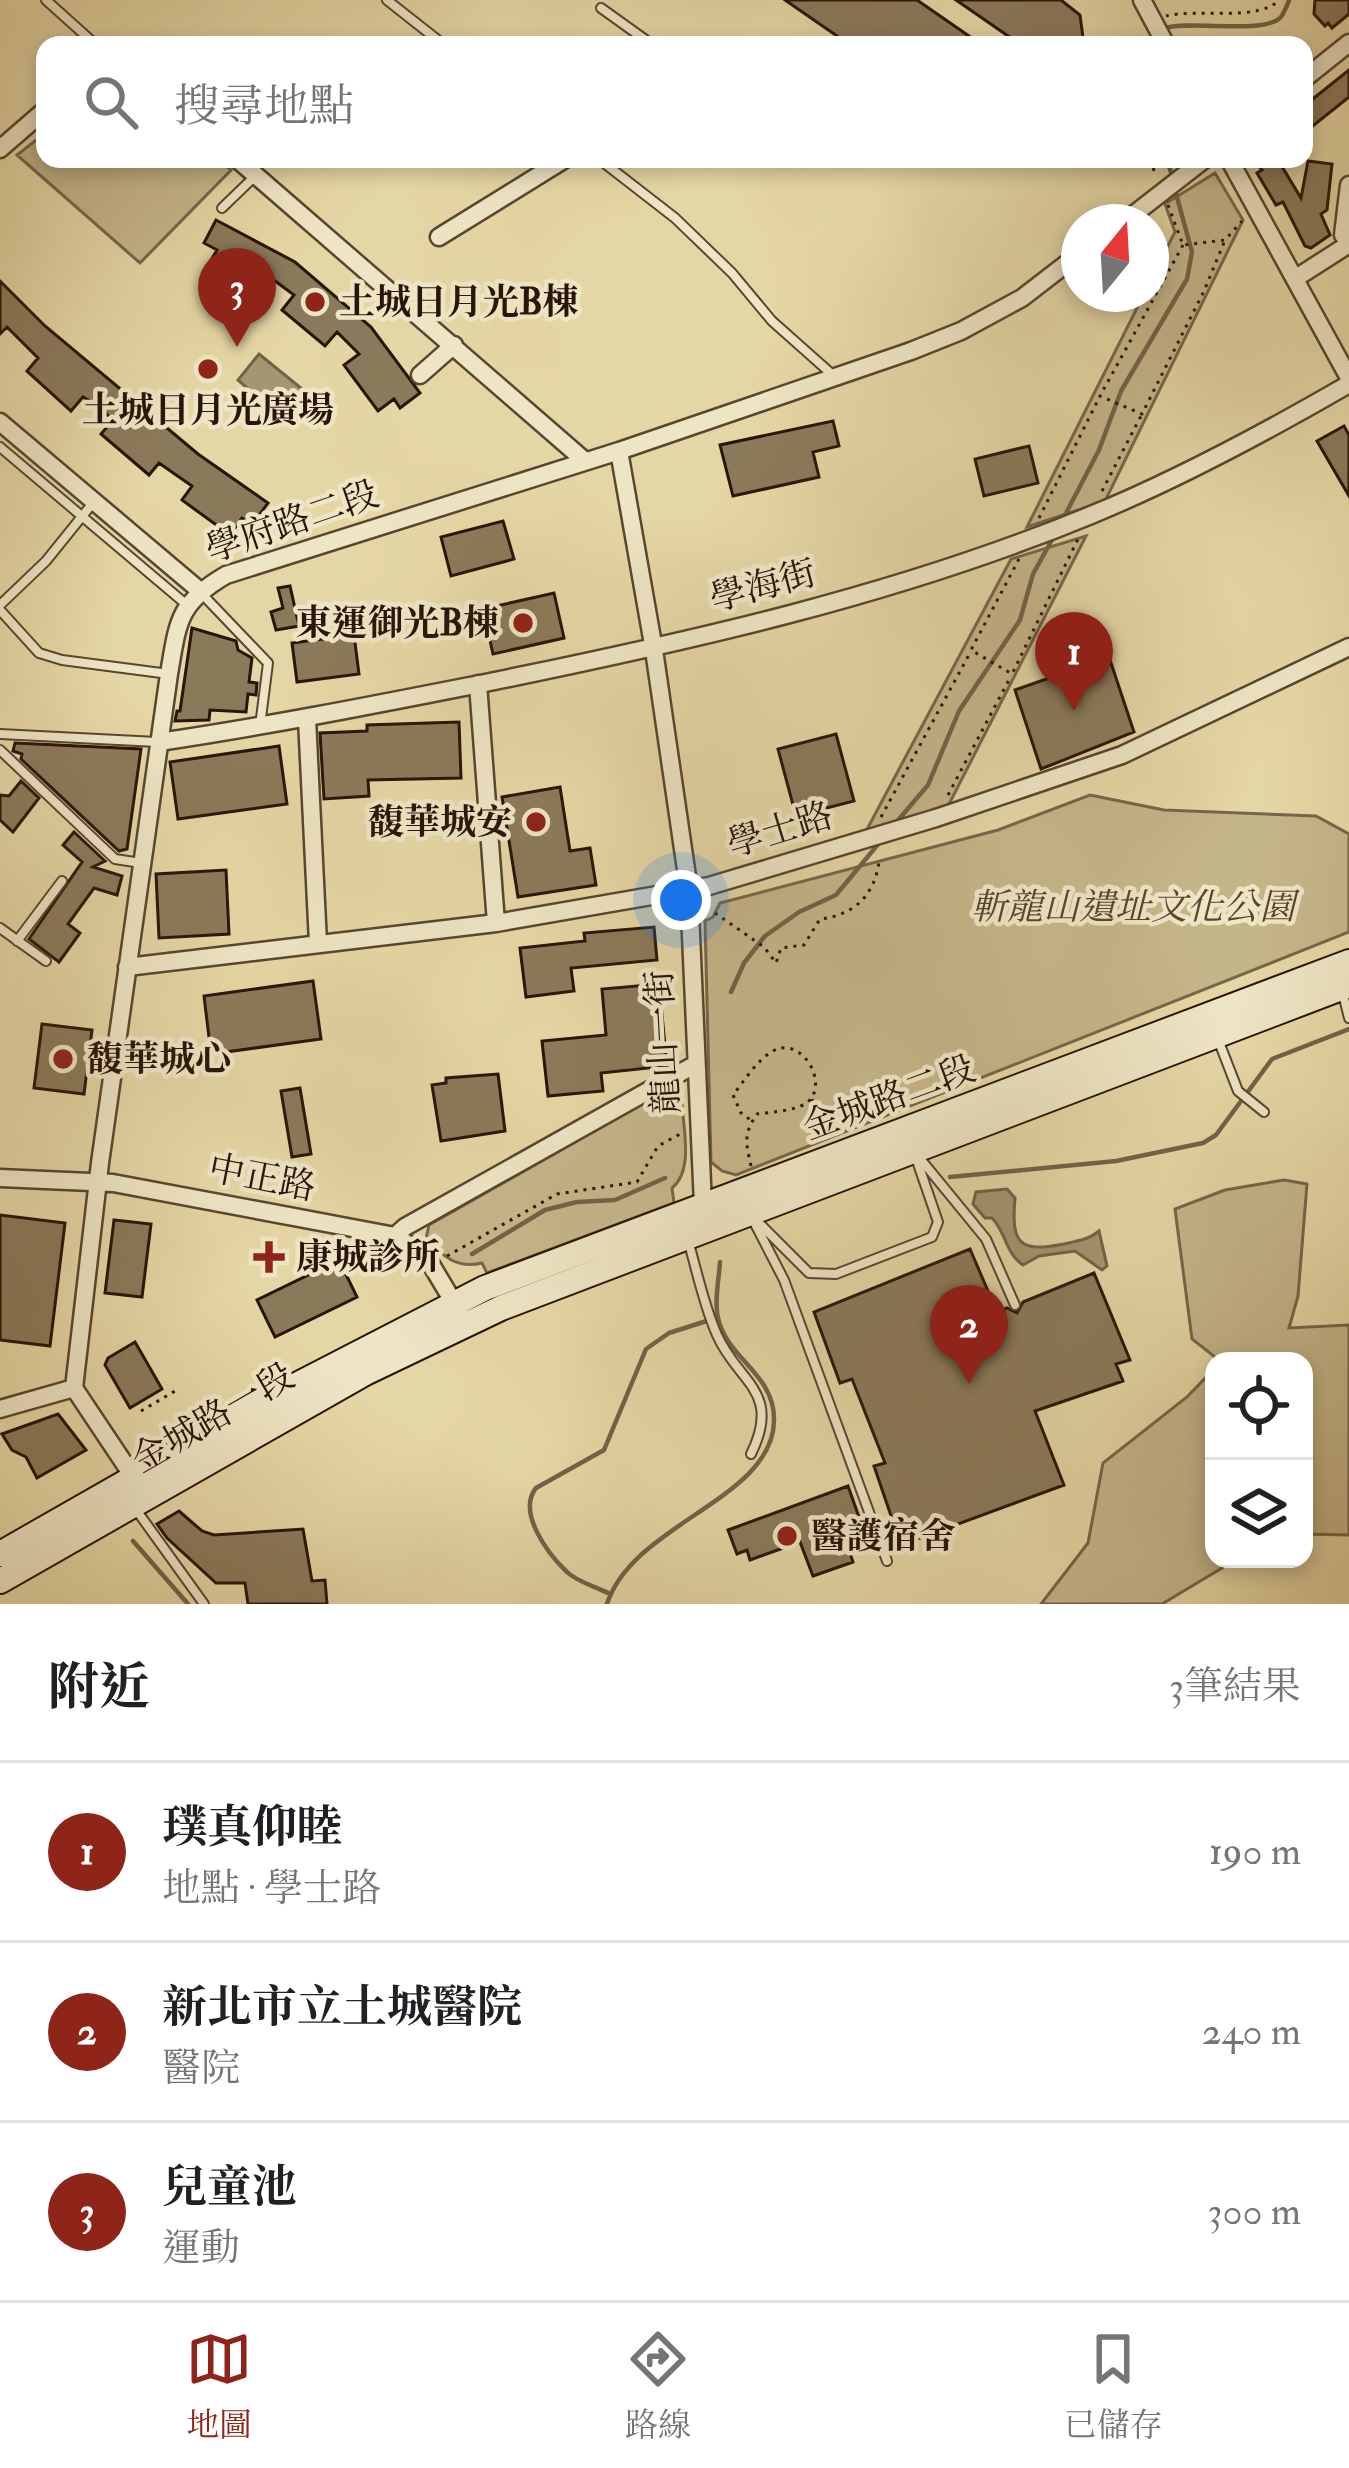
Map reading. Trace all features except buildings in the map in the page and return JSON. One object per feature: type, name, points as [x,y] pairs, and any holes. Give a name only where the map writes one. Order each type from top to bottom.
[{"type":"main road","name":"金城路二段","points":[[454,1302],[703,1205],[914,1150],[1217,1035],[1343,976]]},
{"type":"main road","name":"金城路二段","points":[[466,1325],[687,1236],[748,1193],[1343,976]]},
{"type":"main road","name":"金城路一段","points":[[0,1581],[454,1302]]},
{"type":"main road","name":"金城路一段","points":[[0,1554],[138,1493],[364,1373],[466,1325]]},
{"type":"street","points":[[1142,0],[1161,36]]},
{"type":"street","points":[[1313,73],[1349,43]]},
{"type":"street","points":[[0,149],[36,118]]},
{"type":"street","points":[[247,168],[585,461]]},
{"type":"street","points":[[439,237],[550,168]]},
{"type":"street","points":[[1148,204],[1193,168]]},
{"type":"street","points":[[1234,168],[1349,381]]},
{"type":"street","points":[[1296,278],[1346,239],[1349,185]]},
{"type":"street","name":"學府路二段","points":[[74,1388],[169,674],[176,630],[193,597],[226,575],[619,451],[961,331],[1022,298],[1061,268]]},
{"type":"street","points":[[420,375],[454,345]]},
{"type":"street","name":"學海街","points":[[159,742],[307,719],[654,650],[894,585],[1090,516],[1166,482],[1349,381]]},
{"type":"street","points":[[0,422],[94,500],[193,597]]},
{"type":"street","name":"龍山一街","points":[[619,451],[689,890],[703,1205]]},
{"type":"street","name":"學士路","points":[[127,967],[496,922],[689,890],[936,818],[1122,755],[1349,647]]},
{"type":"street","points":[[478,684],[496,922]]},
{"type":"street","points":[[307,719],[318,943]]},
{"type":"street","points":[[466,1325],[426,1256],[395,1237],[405,1227],[696,1064]]},
{"type":"street","name":"中正路","points":[[0,1178],[98,1182],[395,1237]]},
{"type":"street","points":[[0,1409],[74,1388],[138,1493]]},
{"type":"lane","points":[[46,0],[86,36]]},
{"type":"lane","points":[[387,0],[433,36]]},
{"type":"lane","points":[[602,8],[639,36]]},
{"type":"lane","points":[[611,168],[675,218],[732,273],[772,321],[836,378]]},
{"type":"lane","points":[[222,208],[255,176]]},
{"type":"lane","points":[[18,436],[1,451],[193,597],[268,663],[260,727]]},
{"type":"lane","points":[[94,500],[46,561],[0,608],[39,653],[62,661],[169,674]]},
{"type":"lane","points":[[0,734],[159,742]]},
{"type":"lane","points":[[0,750],[116,859],[142,863]]},
{"type":"lane","points":[[17,941],[62,881]]},
{"type":"lane","points":[[0,928],[46,961]]},
{"type":"lane","points":[[1343,976],[1349,1018]]},
{"type":"lane","points":[[1217,1035],[1227,1072],[1238,1091],[1264,1112]]},
{"type":"lane","points":[[748,1193],[809,1273],[836,1274],[932,1237],[938,1222],[914,1150]]},
{"type":"lane","points":[[914,1150],[986,1239],[1015,1305]]},
{"type":"lane","points":[[748,1193],[887,1561]]},
{"type":"lane","points":[[687,1236],[707,1312],[724,1351],[745,1372],[762,1410],[751,1454]]},
{"type":"lane","points":[[138,1493],[204,1604]]},
{"type":"path","points":[[1166,16],[1269,10],[1279,0]]},
{"type":"path","points":[[870,837],[1183,245],[1163,193]]},
{"type":"path","points":[[936,818],[1225,240],[1248,214]]},
{"type":"path","points":[[1183,245],[1225,240]]},
{"type":"path","points":[[1100,396],[1142,414]]},
{"type":"path","points":[[269,544],[270,517],[282,508],[306,514],[315,530]]},
{"type":"path","points":[[971,650],[1012,674]]},
{"type":"path","points":[[715,914],[764,946],[776,963],[781,948],[804,945],[813,936],[820,919],[849,912],[866,897],[876,883],[879,862]]},
{"type":"path","points":[[752,1121],[741,1113],[733,1095],[773,1051],[788,1048],[809,1061],[815,1076],[813,1107],[831,1123],[830,1135],[837,1144]]},
{"type":"path","points":[[748,1193],[744,1143],[752,1121],[757,1114],[804,1105],[812,1097]]},
{"type":"path","points":[[443,1258],[556,1194],[638,1182],[658,1145],[683,1132]]},
{"type":"path","points":[[141,1411],[175,1391]]},
{"type":"green space","points":[[36,140],[36,168],[231,170],[140,263],[17,155]]},
{"type":"green space","points":[[1215,173],[1243,220],[1105,501],[1027,527],[1135,312],[1169,312],[1169,244],[1175,232],[1169,204],[1165,204]]},
{"type":"green space","points":[[1086,536],[946,810],[865,833],[1011,559]]},
{"type":"green space","name":"斬龍山遺址文化公園","points":[[1090,795],[1164,810],[1316,816],[1349,834],[1349,932],[736,1175],[711,1162],[705,921],[720,903],[998,830]]},
{"type":"green space","points":[[667,1090],[679,1093],[685,1136],[683,1171],[672,1188],[674,1203],[487,1273],[482,1263],[451,1260],[426,1239],[429,1225]]},
{"type":"green space","points":[[1284,1180],[1307,1184],[1298,1296],[1289,1328],[1349,1325],[1349,1535],[1313,1534],[1313,1352],[1209,1352],[1192,1339],[1175,1209],[1225,1190]]},
{"type":"green space","points":[[1205,1378],[1205,1568],[1222,1568],[1162,1604],[1041,1604],[1088,1543],[1103,1463]]},
{"type":"shaded area","points":[[259,354],[307,393],[284,420],[238,380]]},
{"type":"shaded area","points":[[1007,1189],[1015,1198],[1015,1226],[1021,1242],[1049,1246],[1099,1231],[1107,1266],[1102,1270],[1075,1251],[1039,1256],[1023,1265],[997,1224],[973,1204],[976,1192]]},
{"type":"waterway","points":[[1166,28],[1260,25],[1281,17],[1289,0]]},
{"type":"waterway","points":[[1170,168],[1173,179]]},
{"type":"waterway","points":[[1064,517],[1099,450],[1121,391],[1187,279],[1192,252],[1175,190]]},
{"type":"waterway","points":[[894,825],[928,785],[959,711],[1020,620],[1033,574],[1053,538]]},
{"type":"waterway","points":[[731,992],[744,963],[765,936],[799,912],[836,895],[879,843]]},
{"type":"waterway","points":[[950,1177],[1116,1161],[1203,1143],[1216,1135],[1272,1059],[1349,1029]]},
{"type":"waterway","points":[[472,1254],[545,1210],[615,1200],[665,1178]]},
{"type":"waterway","points":[[607,1604],[622,1576],[644,1552],[728,1492],[752,1471],[768,1447],[774,1420],[767,1390],[731,1345],[718,1318],[720,1262]]},
{"type":"waterway","points":[[610,1594],[571,1576],[551,1554],[532,1520],[531,1498],[536,1488],[604,1450],[646,1349],[669,1333],[713,1319]]},
{"type":"waterway","points":[[133,1541],[188,1604]]},
{"type":"place","name":"土城日月光B棟","points":[[315,302]]},
{"type":"place","name":"兒童池","points":[[237,347]]},
{"type":"place","name":"土城日月光廣場","points":[[208,369]]},
{"type":"place","name":"東運御光B棟","points":[[523,623]]},
{"type":"place","name":"璞真仰睦","points":[[1074,711]]},
{"type":"place","name":"馥華城安","points":[[536,822]]},
{"type":"place","name":"馥華城心","points":[[63,1059]]},
{"type":"place","name":"康城診所","points":[[269,1257]]},
{"type":"place","name":"新北市立土城醫院","points":[[969,1384]]},
{"type":"place","name":"醫護宿舍","points":[[787,1536]]}]
